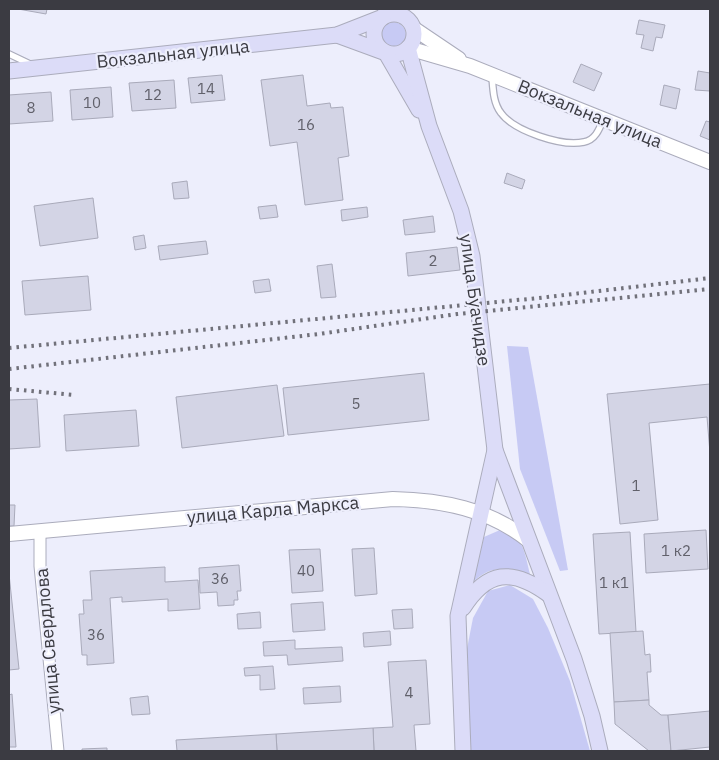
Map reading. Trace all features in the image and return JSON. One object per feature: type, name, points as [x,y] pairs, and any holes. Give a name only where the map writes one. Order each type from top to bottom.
[{"type":"main road","points":[[337,35],[386,53],[398,54],[408,48],[414,39],[412,9]]},
{"type":"main road","points":[[337,35],[386,13],[401,15],[413,28]]},
{"type":"main road","points":[[386,13],[378,21],[373,32],[376,44],[386,53],[429,126]]},
{"type":"main road","name":"Вокзальная улица","points":[[9,71],[337,35]]},
{"type":"main road","points":[[408,48],[429,126]]},
{"type":"main road","name":"улица Буачидзе","points":[[429,126],[461,210],[472,256],[494,450],[574,659],[592,716],[600,751]]},
{"type":"main road","name":"улица Буачидзе","points":[[463,751],[458,616],[494,450]]},
{"type":"main road","points":[[458,616],[472,594],[484,582],[500,576],[514,576],[530,581],[548,594]]},
{"type":"street","name":"Вокзальная улица","points":[[413,28],[470,66]]},
{"type":"street","name":"Вокзальная улица","points":[[408,48],[492,74],[710,162]]},
{"type":"street","name":"улица Карла Маркса","points":[[9,534],[393,499],[424,499],[480,513],[509,526],[528,540]]},
{"type":"street","name":"улица Свердлова","points":[[40,531],[40,566],[58,751]]},
{"type":"lane","points":[[9,54],[38,68]]},
{"type":"lane","points":[[492,74],[495,100],[501,113],[512,124],[536,134],[553,141],[585,142],[597,135],[603,120]]},
{"type":"shaded area","points":[[393,22],[402,26],[406,35],[402,44],[393,48],[384,44],[380,35],[384,26]]},
{"type":"shaded area","points":[[507,346],[528,347],[568,570],[560,571],[520,469]]},
{"type":"shaded area","points":[[500,530],[514,535],[518,540],[522,546],[530,574],[500,569],[486,572],[473,582],[484,537]]},
{"type":"shaded area","points":[[510,585],[533,599],[548,628],[570,681],[590,751],[470,751],[465,659],[473,618],[488,591]]},
{"type":"building","points":[[18,9],[47,9],[46,14]]},
{"type":"building","points":[[639,20],[665,25],[662,38],[656,37],[653,51],[641,48],[644,35],[636,34]]},
{"type":"building","points":[[581,64],[602,73],[594,91],[573,82]]},
{"type":"building","points":[[698,71],[710,73],[710,91],[695,90]]},
{"type":"building","points":[[222,75],[225,100],[191,103],[188,78]]},
{"type":"building","points":[[303,75],[307,106],[330,103],[331,108],[343,107],[349,156],[338,158],[343,200],[305,205],[297,142],[270,146],[261,80]]},
{"type":"building","points":[[174,80],[176,108],[132,111],[129,83]]},
{"type":"building","points":[[664,85],[680,89],[676,109],[660,105]]},
{"type":"building","points":[[111,87],[113,117],[72,120],[70,90]]},
{"type":"building","points":[[51,92],[53,121],[9,124],[9,95]]},
{"type":"building","points":[[706,121],[710,122],[710,140],[700,136]]},
{"type":"building","points":[[507,173],[525,180],[522,189],[504,183]]},
{"type":"building","points":[[187,181],[189,198],[174,199],[172,183]]},
{"type":"building","points":[[93,198],[98,238],[40,246],[34,206]]},
{"type":"building","points":[[276,205],[278,217],[260,219],[258,207]]},
{"type":"building","points":[[367,207],[368,217],[342,221],[341,210]]},
{"type":"building","points":[[433,216],[435,232],[405,235],[403,220]]},
{"type":"building","points":[[144,235],[146,248],[135,250],[133,237]]},
{"type":"building","points":[[206,241],[208,254],[160,260],[158,246]]},
{"type":"building","points":[[457,247],[460,270],[408,276],[406,253]]},
{"type":"building","points":[[332,264],[336,297],[321,298],[317,266]]},
{"type":"building","points":[[88,276],[91,310],[25,315],[22,281]]},
{"type":"building","points":[[269,279],[271,291],[255,293],[253,281]]},
{"type":"building","points":[[424,373],[429,420],[288,435],[283,388]]},
{"type":"building","points":[[710,384],[710,453],[707,417],[649,423],[658,520],[620,524],[607,394]]},
{"type":"building","points":[[277,385],[284,436],[182,448],[176,397]]},
{"type":"building","points":[[37,399],[40,447],[9,449],[9,400]]},
{"type":"building","points":[[136,410],[139,446],[66,451],[64,415]]},
{"type":"building","points":[[9,505],[15,505],[14,526],[9,526]]},
{"type":"building","points":[[706,530],[708,569],[646,573],[644,534]]},
{"type":"building","points":[[630,532],[636,632],[599,634],[593,534]]},
{"type":"building","points":[[374,548],[377,594],[355,596],[352,549]]},
{"type":"building","points":[[320,549],[323,591],[292,593],[289,550]]},
{"type":"building","points":[[239,565],[241,591],[237,591],[238,600],[234,600],[234,605],[218,606],[217,592],[200,593],[199,568]]},
{"type":"building","points":[[165,567],[165,582],[198,580],[200,609],[168,611],[168,599],[122,602],[122,597],[110,598],[114,663],[87,665],[87,655],[82,655],[79,614],[84,614],[83,600],[92,600],[90,571]]},
{"type":"building","points":[[9,574],[19,669],[9,670]]},
{"type":"building","points":[[323,602],[325,630],[293,632],[291,604]]},
{"type":"building","points":[[412,609],[413,628],[394,629],[392,610]]},
{"type":"building","points":[[260,612],[261,628],[238,629],[237,614]]},
{"type":"building","points":[[390,631],[391,645],[364,647],[363,633]]},
{"type":"building","points":[[643,631],[645,655],[650,654],[651,672],[647,672],[649,700],[614,702],[610,633]]},
{"type":"building","points":[[295,640],[295,649],[342,647],[343,661],[288,665],[287,655],[264,656],[263,642]]},
{"type":"building","points":[[426,660],[430,724],[414,725],[416,751],[374,751],[373,728],[393,727],[388,662]]},
{"type":"building","points":[[273,666],[275,689],[260,690],[260,675],[245,676],[244,668]]},
{"type":"building","points":[[340,686],[341,702],[304,704],[303,688]]},
{"type":"building","points":[[12,694],[16,747],[9,747],[9,695]]},
{"type":"building","points":[[148,696],[150,714],[132,715],[130,698]]},
{"type":"building","points":[[649,700],[649,705],[661,715],[668,715],[671,751],[649,751],[615,724],[614,702]]},
{"type":"building","points":[[710,711],[710,747],[671,751],[668,715]]},
{"type":"building","points":[[373,728],[374,751],[277,751],[276,734]]},
{"type":"building","points":[[276,734],[277,751],[177,751],[176,740]]},
{"type":"building","points":[[107,748],[107,751],[82,751],[82,749]]},
{"type":"railway","points":[[9,348],[539,298],[710,278]]},
{"type":"railway","points":[[9,369],[319,334],[457,314],[710,289]]},
{"type":"railway","points":[[9,389],[75,395]]}]
